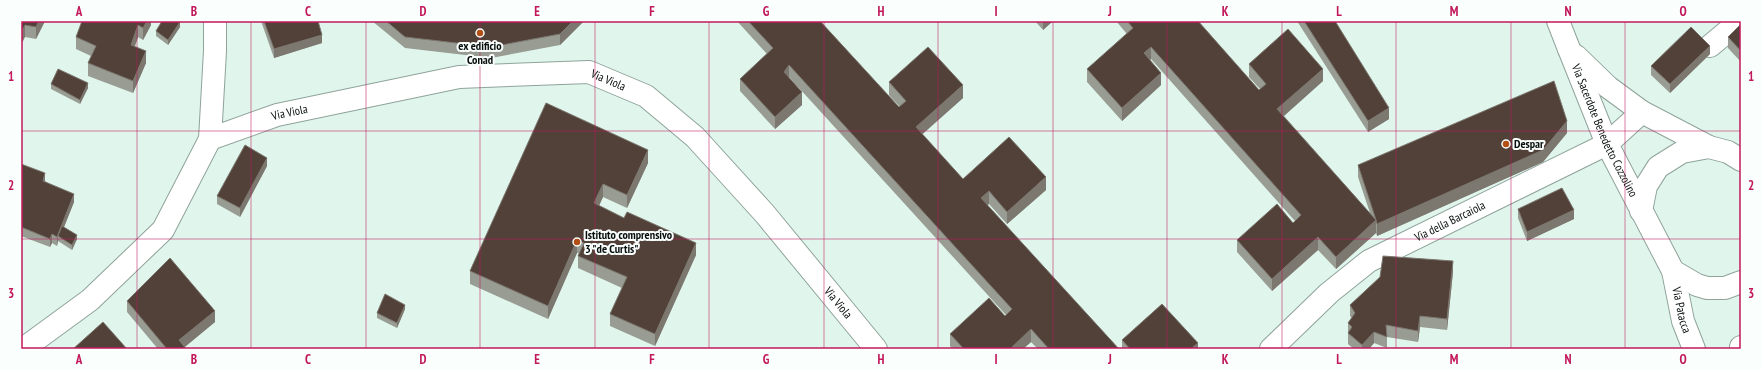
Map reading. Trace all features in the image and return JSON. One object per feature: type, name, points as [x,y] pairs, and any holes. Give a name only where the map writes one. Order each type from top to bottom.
[{"type":"street","points":[[23,349],[90,300],[162,230],[210,139],[215,51],[215,21]]},
{"type":"street","name":"Via Sacerdote Benedetto Cozzolino","points":[[1558,21],[1607,144],[1673,271]]},
{"type":"street","points":[[1710,46],[1740,21]]},
{"type":"street","name":"Via Sacerdote Benedetto Cozzolino","points":[[1569,49],[1608,87],[1642,112],[1730,153]]},
{"type":"street","name":"Via Viola","points":[[210,139],[277,115],[459,77],[589,72],[646,96],[695,137],[765,214],[876,349]]},
{"type":"street","name":"Via della Barcaiola","points":[[1270,349],[1329,293],[1369,261],[1607,144],[1642,112]]},
{"type":"street","points":[[1641,211],[1646,186],[1658,166],[1682,152],[1730,153]]},
{"type":"street","points":[[1673,271],[1696,285],[1707,288],[1725,288],[1741,282]]},
{"type":"street","name":"Via Patacca","points":[[1673,271],[1683,321],[1694,349]]},
{"type":"building","points":[[21,21],[39,21],[36,27],[25,25],[21,33]]},
{"type":"building","points":[[82,21],[147,21],[143,28],[138,25],[131,45],[146,51],[133,81],[88,63],[96,46],[76,37]]},
{"type":"building","points":[[162,21],[180,22],[168,40],[156,31]]},
{"type":"building","points":[[264,21],[318,21],[322,35],[274,49]]},
{"type":"building","name":"ex edificio Conad","points":[[386,21],[573,21],[560,34],[491,47],[405,37]]},
{"type":"building","points":[[748,21],[820,21],[899,107],[906,101],[889,82],[928,47],[963,85],[916,127],[963,179],[1009,137],[1046,177],[1007,212],[989,191],[981,198],[1119,349],[1049,349],[1031,329],[1010,349],[964,349],[950,334],[989,298],[1005,316],[1012,309],[789,65],[784,72],[802,92],[775,117],[740,79],[773,48]]},
{"type":"building","points":[[1127,21],[1198,21],[1259,90],[1266,84],[1249,64],[1288,29],[1323,69],[1277,109],[1376,220],[1336,257],[1318,237],[1272,279],[1237,240],[1277,204],[1293,223],[1301,215],[1151,47],[1144,53],[1161,73],[1122,108],[1087,69],[1133,28]]},
{"type":"building","points":[[1304,21],[1335,21],[1389,108],[1368,121]]},
{"type":"building","points":[[1741,24],[1741,51],[1728,37]]},
{"type":"building","points":[[1691,27],[1710,46],[1670,84],[1651,66]]},
{"type":"building","points":[[58,69],[88,83],[80,100],[51,84]]},
{"type":"building","points":[[1554,81],[1567,121],[1543,150],[1377,224],[1358,165]]},
{"type":"building","name":"Istituto comprensivo 3 \"de Curtis\"","points":[[546,103],[648,150],[627,195],[603,184],[594,203],[624,218],[627,212],[696,243],[655,334],[610,314],[627,277],[578,256],[584,243],[577,240],[548,306],[470,271]]},
{"type":"building","points":[[245,145],[267,158],[240,208],[217,196]]},
{"type":"building","points":[[21,164],[45,173],[43,181],[74,194],[57,237],[52,234],[50,239],[21,227]]},
{"type":"building","points":[[1562,188],[1574,210],[1527,232],[1518,209]]},
{"type":"building","points":[[62,226],[77,235],[72,245],[58,236]]},
{"type":"building","points":[[1383,256],[1453,261],[1447,319],[1420,316],[1418,331],[1386,325],[1387,337],[1374,332],[1362,345],[1348,333],[1352,327],[1348,323],[1355,313],[1350,305],[1380,277]]},
{"type":"building","points":[[170,258],[215,311],[179,340],[186,349],[167,349],[127,301]]},
{"type":"building","points":[[385,294],[405,305],[397,323],[377,313]]},
{"type":"building","points":[[1162,304],[1198,343],[1191,349],[1130,349],[1122,340]]},
{"type":"building","points":[[103,322],[127,349],[73,349]]},
{"type":"place","name":"ex edificio Conad","points":[[480,33]]},
{"type":"place","name":"Despar","points":[[1506,144]]},
{"type":"place","name":"Istituto comprensivo 3 \"de Curtis\"","points":[[577,242]]}]
